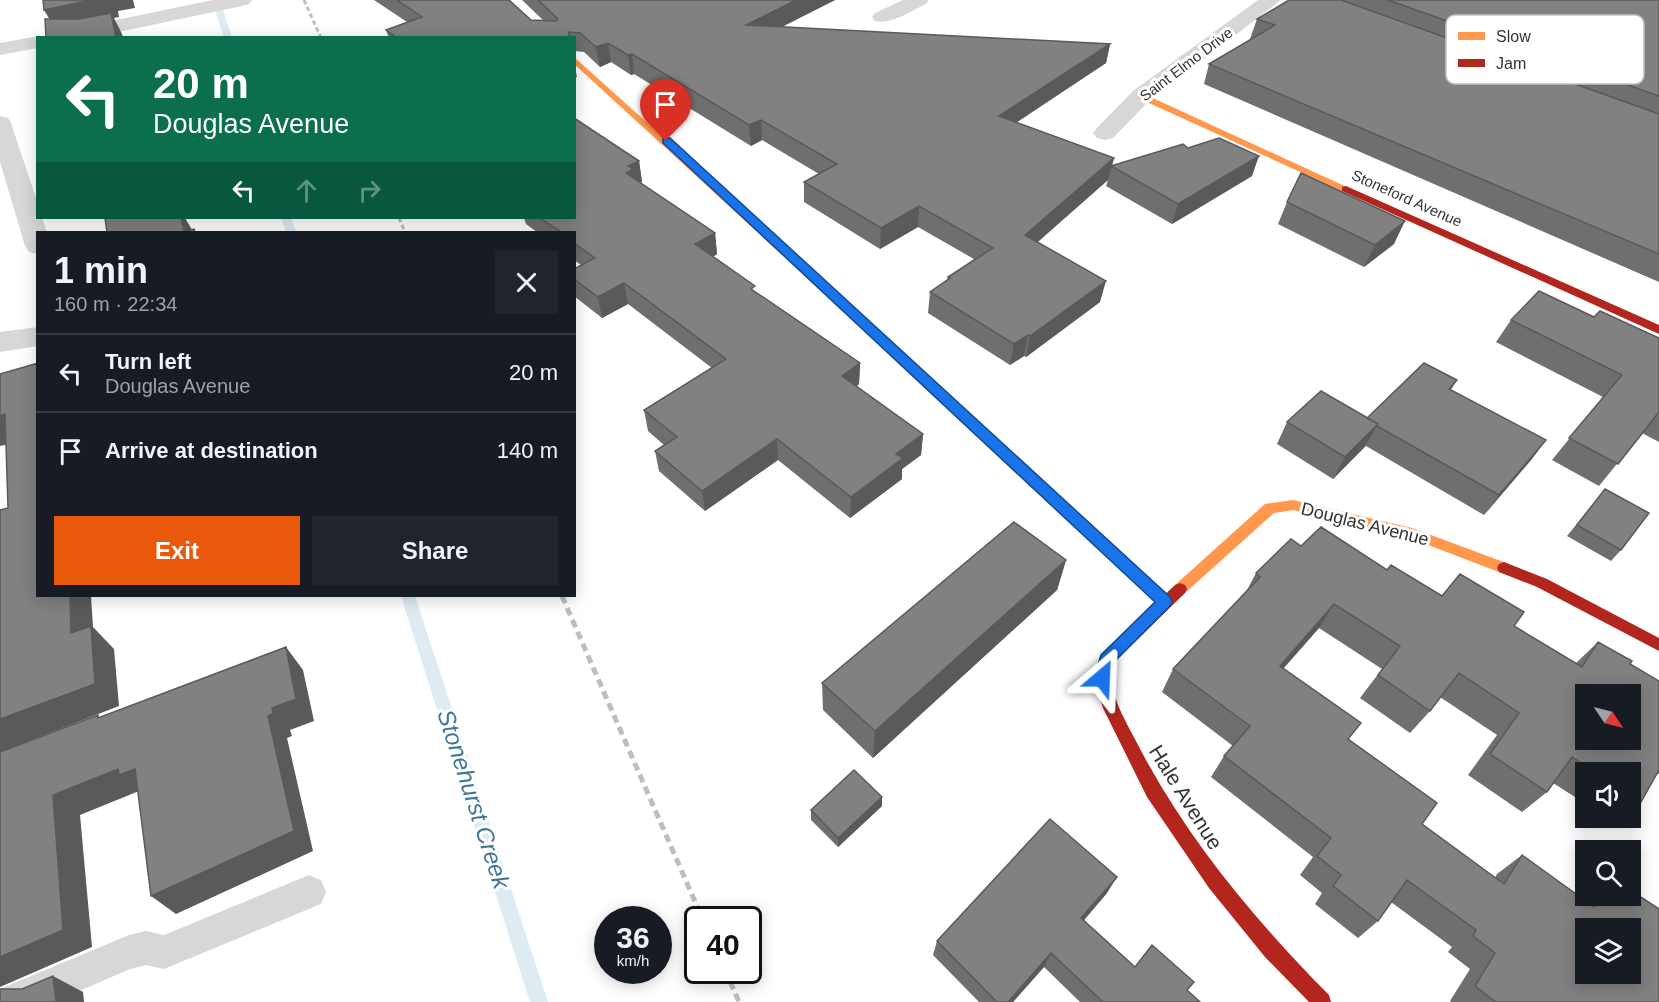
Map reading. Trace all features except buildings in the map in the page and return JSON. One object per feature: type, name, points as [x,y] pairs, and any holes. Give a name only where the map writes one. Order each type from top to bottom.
[{"type":"street","points":[[68,36],[242,0]]},
{"type":"street","points":[[882,17],[919,0]]},
{"type":"street","name":"Saint Elmo Drive","points":[[1105,134],[1141,96],[1271,0]]},
{"type":"street","points":[[0,50],[36,42]]},
{"type":"street","points":[[576,61],[666,141],[1164,602]]},
{"type":"street","name":"Stoneford Avenue","points":[[1141,96],[1659,330]]},
{"type":"street","points":[[0,123],[36,240]]},
{"type":"street","points":[[0,342],[36,336]]},
{"type":"street","name":"Douglas Avenue","points":[[1164,602],[1270,508],[1293,505],[1412,533],[1542,583],[1659,645]]},
{"type":"street","name":"Hale Avenue","points":[[1164,602],[1107,659],[1102,678],[1111,708],[1153,791],[1215,882],[1272,950],[1322,1002]]},
{"type":"lane","points":[[12,1002],[129,952],[146,948],[164,952],[309,892]]},
{"type":"waterway","name":"Stonehurst Creek","points":[[216,0],[227,36]]},
{"type":"waterway","name":"Stonehurst Creek","points":[[286,219],[291,231]]},
{"type":"waterway","name":"Stonehurst Creek","points":[[408,597],[539,1002]]},
{"type":"railway","points":[[304,0],[320,36]]},
{"type":"railway","points":[[399,219],[405,231]]},
{"type":"railway","points":[[562,597],[697,906]]},
{"type":"railway","points":[[731,984],[739,1002]]},
{"type":"traffic: slow","points":[[576,61],[808,273]]},
{"type":"traffic: slow","points":[[1141,96],[1346,189]]},
{"type":"traffic: slow","points":[[1037,484],[1165,602]]},
{"type":"traffic: slow","points":[[1180,589],[1270,508],[1293,505],[1412,533],[1504,568]]},
{"type":"traffic: jam","points":[[1346,189],[1659,330]]},
{"type":"traffic: jam","points":[[808,273],[1037,484]]},
{"type":"traffic: jam","points":[[1504,568],[1542,583],[1659,645]]},
{"type":"traffic: jam","points":[[1180,589],[1107,659],[1102,678],[1111,708],[1153,791],[1215,882],[1272,950],[1322,1002]]},
{"type":"route","points":[[666,141],[1164,602],[1107,659],[1102,678]]}]
